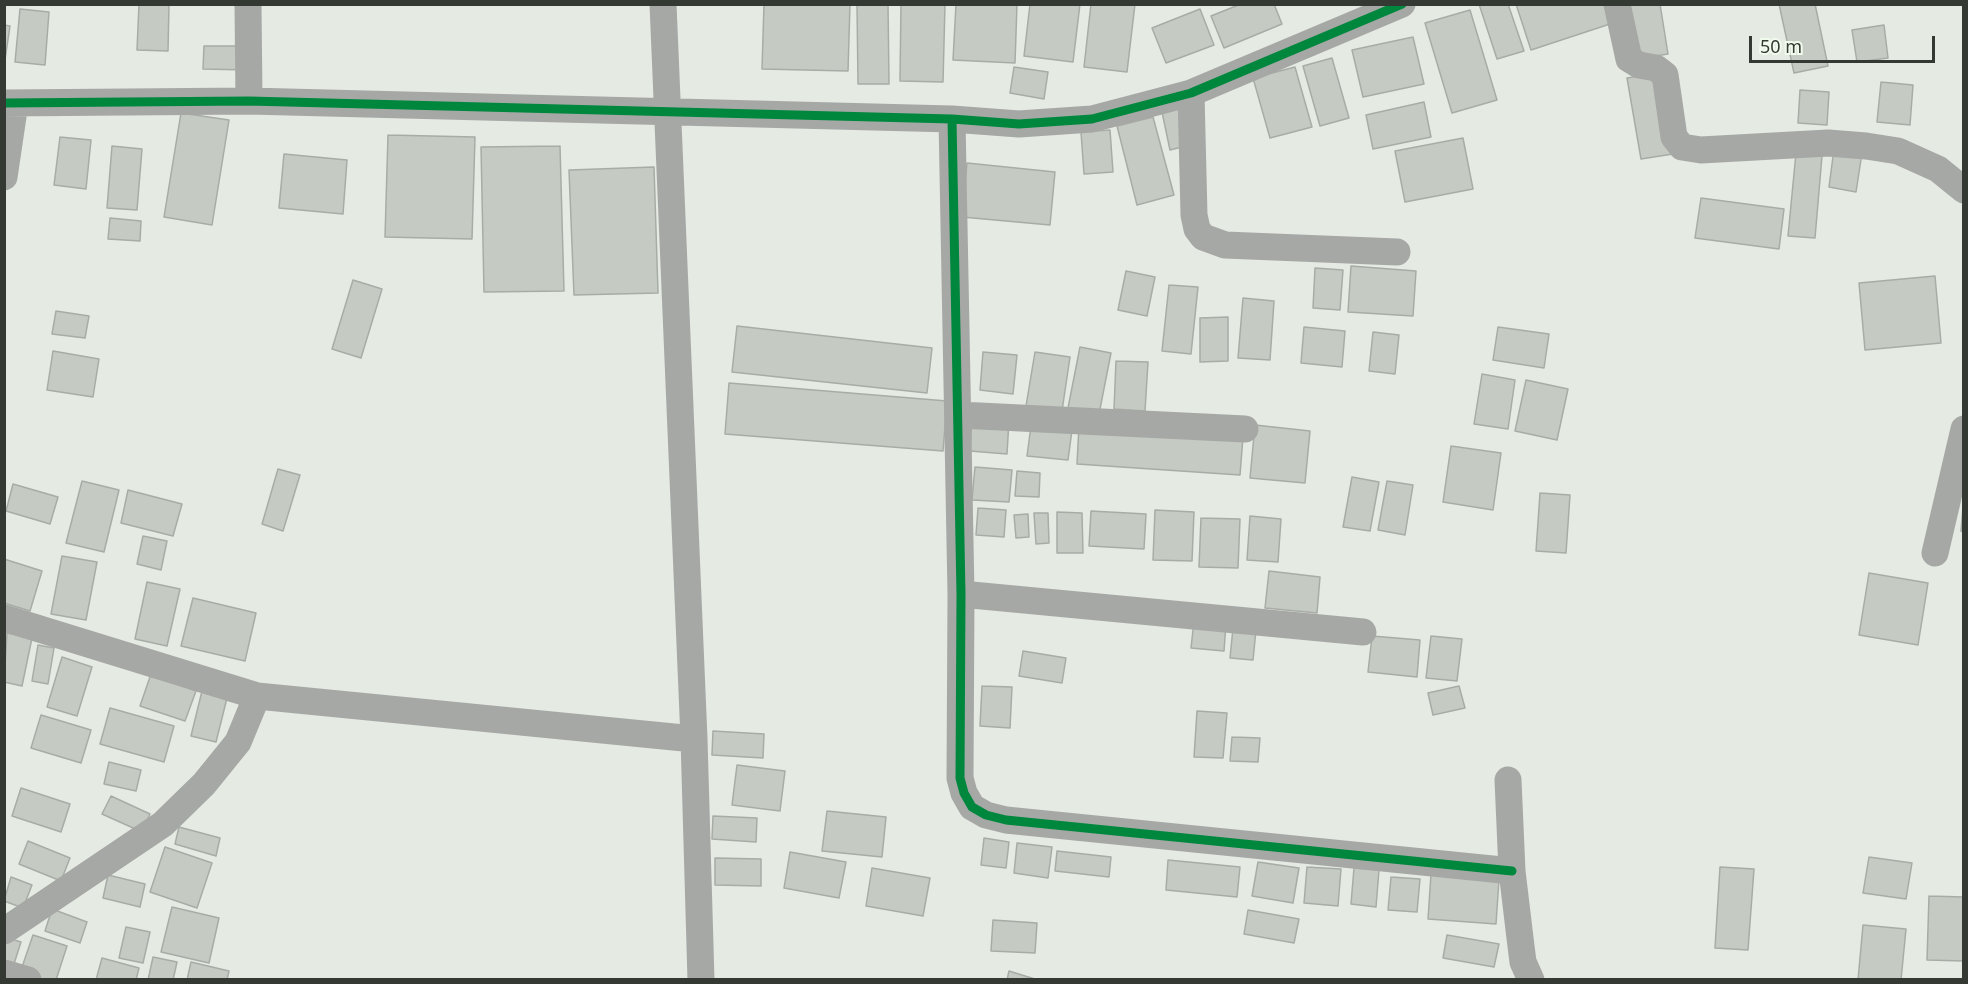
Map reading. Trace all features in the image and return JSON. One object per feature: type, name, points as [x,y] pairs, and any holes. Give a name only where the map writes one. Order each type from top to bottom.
[{"type":"street","points":[[248,4],[249,101]]},
{"type":"street","points":[[663,4],[694,739],[701,980]]},
{"type":"street","points":[[4,177],[10,103],[249,101],[668,114],[952,119],[1019,124],[1092,119],[1191,93],[1402,4]]},
{"type":"street","points":[[1617,4],[1629,59],[1656,68],[1665,75],[1674,137],[1682,147],[1701,150],[1828,143],[1866,146],[1898,151],[1938,169],[1964,190]]},
{"type":"street","points":[[1191,93],[1194,215],[1197,229],[1203,237],[1225,245],[1397,252]]},
{"type":"street","points":[[952,119],[959,415],[960,778],[964,794],[972,807],[986,815],[1006,820],[1512,871]]},
{"type":"street","points":[[959,415],[1245,429]]},
{"type":"street","points":[[1935,553],[1964,429]]},
{"type":"street","points":[[961,594],[1363,632]]},
{"type":"street","points":[[4,618],[257,696],[694,739]]},
{"type":"street","points":[[4,931],[163,824],[204,784],[238,742],[257,696]]},
{"type":"street","points":[[1508,780],[1512,871],[1523,962],[1532,980]]},
{"type":"street","points":[[4,973],[28,980]]},
{"type":"building","points":[[139,4],[169,4],[168,51],[137,50]]},
{"type":"building","points":[[764,4],[850,4],[848,71],[762,69]]},
{"type":"building","points":[[857,4],[888,4],[889,84],[858,84]]},
{"type":"building","points":[[901,4],[945,4],[943,82],[900,81]]},
{"type":"building","points":[[956,4],[1017,4],[1015,63],[953,60]]},
{"type":"building","points":[[1030,4],[1080,4],[1073,62],[1024,56]]},
{"type":"building","points":[[1091,4],[1135,4],[1127,72],[1084,67]]},
{"type":"building","points":[[1241,4],[1274,4],[1282,24],[1224,48],[1211,16]]},
{"type":"building","points":[[1479,4],[1508,4],[1524,51],[1497,59]]},
{"type":"building","points":[[1516,4],[1607,4],[1613,23],[1531,50]]},
{"type":"building","points":[[1628,4],[1660,4],[1668,54],[1636,59]]},
{"type":"building","points":[[1779,4],[1815,4],[1828,66],[1794,73]]},
{"type":"building","points":[[20,9],[49,12],[45,65],[15,62]]},
{"type":"building","points":[[1200,9],[1214,45],[1166,63],[1152,28]]},
{"type":"building","points":[[1470,10],[1497,100],[1452,113],[1425,23]]},
{"type":"building","points":[[4,25],[10,26],[5,60],[4,60]]},
{"type":"building","points":[[1884,25],[1888,58],[1857,62],[1852,30]]},
{"type":"building","points":[[1413,37],[1424,84],[1363,97],[1352,50]]},
{"type":"building","points":[[204,46],[248,46],[248,70],[203,69]]},
{"type":"building","points":[[1332,58],[1349,118],[1320,126],[1303,66]]},
{"type":"building","points":[[1014,67],[1048,72],[1044,99],[1010,93]]},
{"type":"building","points":[[1295,67],[1312,127],[1270,138],[1253,78]]},
{"type":"building","points":[[1658,73],[1673,154],[1641,159],[1627,78]]},
{"type":"building","points":[[1881,82],[1913,85],[1910,125],[1877,122]]},
{"type":"building","points":[[1800,90],[1829,92],[1827,125],[1798,123]]},
{"type":"building","points":[[1424,102],[1431,137],[1373,149],[1366,115]]},
{"type":"building","points":[[1178,108],[1186,146],[1170,150],[1162,112]]},
{"type":"building","points":[[181,113],[229,120],[212,225],[164,217]]},
{"type":"building","points":[[1153,117],[1174,195],[1137,205],[1117,126]]},
{"type":"building","points":[[1110,130],[1113,172],[1084,174],[1081,132]]},
{"type":"building","points":[[388,135],[475,137],[472,239],[385,237]]},
{"type":"building","points":[[60,137],[91,140],[86,189],[54,185]]},
{"type":"building","points":[[1463,138],[1473,189],[1405,202],[1395,151]]},
{"type":"building","points":[[112,146],[142,149],[137,210],[107,208]]},
{"type":"building","points":[[560,146],[564,291],[484,292],[481,147]]},
{"type":"building","points":[[1834,149],[1862,153],[1856,192],[1829,187]]},
{"type":"building","points":[[1796,153],[1822,156],[1815,238],[1788,236]]},
{"type":"building","points":[[284,154],[347,160],[343,214],[279,208]]},
{"type":"building","points":[[967,163],[1055,172],[1050,225],[962,217]]},
{"type":"building","points":[[654,167],[658,293],[574,295],[569,170]]},
{"type":"building","points":[[1701,198],[1784,209],[1779,249],[1695,238]]},
{"type":"building","points":[[110,218],[141,221],[140,241],[108,239]]},
{"type":"building","points":[[1351,266],[1416,271],[1413,316],[1348,312]]},
{"type":"building","points":[[1315,268],[1343,270],[1340,310],[1313,308]]},
{"type":"building","points":[[1126,271],[1155,277],[1147,316],[1118,310]]},
{"type":"building","points":[[1935,276],[1941,343],[1865,350],[1859,283]]},
{"type":"building","points":[[353,280],[382,289],[361,358],[332,349]]},
{"type":"building","points":[[1169,285],[1198,287],[1191,354],[1162,351]]},
{"type":"building","points":[[1243,298],[1274,301],[1270,360],[1238,358]]},
{"type":"building","points":[[56,311],[89,316],[85,338],[52,334]]},
{"type":"building","points":[[1228,317],[1228,361],[1200,362],[1200,318]]},
{"type":"building","points":[[737,326],[932,348],[927,393],[732,372]]},
{"type":"building","points":[[1304,327],[1345,331],[1342,367],[1301,363]]},
{"type":"building","points":[[1498,327],[1549,334],[1544,368],[1493,360]]},
{"type":"building","points":[[1373,332],[1399,335],[1395,374],[1369,371]]},
{"type":"building","points":[[1080,347],[1111,353],[1099,414],[1068,408]]},
{"type":"building","points":[[53,351],[99,359],[93,397],[47,390]]},
{"type":"building","points":[[983,352],[1017,355],[1013,394],[980,390]]},
{"type":"building","points":[[1035,352],[1070,357],[1062,411],[1026,406]]},
{"type":"building","points":[[1116,361],[1148,362],[1145,411],[1114,409]]},
{"type":"building","points":[[1482,374],[1515,380],[1508,429],[1474,424]]},
{"type":"building","points":[[1526,380],[1568,389],[1557,440],[1515,431]]},
{"type":"building","points":[[729,383],[947,401],[943,451],[725,434]]},
{"type":"building","points":[[972,417],[1009,420],[1007,454],[970,451]]},
{"type":"building","points":[[1255,425],[1310,431],[1305,483],[1250,478]]},
{"type":"building","points":[[1031,426],[1072,430],[1068,460],[1027,456]]},
{"type":"building","points":[[1079,426],[1243,437],[1240,475],[1077,464]]},
{"type":"building","points":[[1451,446],[1501,453],[1493,510],[1443,502]]},
{"type":"building","points":[[975,467],[1012,470],[1009,502],[972,500]]},
{"type":"building","points":[[278,469],[300,475],[283,531],[262,524]]},
{"type":"building","points":[[1017,471],[1040,473],[1039,497],[1015,496]]},
{"type":"building","points":[[1352,477],[1379,482],[1370,531],[1343,527]]},
{"type":"building","points":[[82,481],[119,490],[104,552],[66,543]]},
{"type":"building","points":[[1387,481],[1413,485],[1405,535],[1378,530]]},
{"type":"building","points":[[13,484],[58,497],[50,524],[6,511]]},
{"type":"building","points":[[128,490],[182,504],[173,536],[121,523]]},
{"type":"building","points":[[1540,493],[1570,495],[1566,553],[1536,551]]},
{"type":"building","points":[[1964,495],[1964,532],[1961,531]]},
{"type":"building","points":[[978,508],[1006,510],[1004,537],[976,535]]},
{"type":"building","points":[[1155,510],[1194,512],[1192,561],[1153,560]]},
{"type":"building","points":[[1091,511],[1146,514],[1144,549],[1089,546]]},
{"type":"building","points":[[1057,512],[1082,513],[1083,553],[1057,553]]},
{"type":"building","points":[[1034,513],[1048,513],[1049,543],[1036,544]]},
{"type":"building","points":[[1028,514],[1029,537],[1016,538],[1014,515]]},
{"type":"building","points":[[1250,516],[1281,519],[1278,562],[1247,560]]},
{"type":"building","points":[[1201,518],[1240,519],[1238,568],[1199,567]]},
{"type":"building","points":[[143,536],[167,541],[161,570],[137,564]]},
{"type":"building","points":[[62,556],[97,562],[86,620],[51,614]]},
{"type":"building","points":[[4,559],[42,571],[30,611],[4,603]]},
{"type":"building","points":[[1269,571],[1320,577],[1317,613],[1265,608]]},
{"type":"building","points":[[1869,573],[1928,583],[1918,645],[1859,635]]},
{"type":"building","points":[[147,582],[180,589],[167,646],[135,639]]},
{"type":"building","points":[[193,598],[256,613],[245,661],[181,646]]},
{"type":"building","points":[[1194,621],[1226,624],[1224,651],[1191,648]]},
{"type":"building","points":[[1233,628],[1256,630],[1253,660],[1230,658]]},
{"type":"building","points":[[7,633],[32,638],[22,686],[4,682]]},
{"type":"building","points":[[1372,636],[1420,640],[1417,677],[1368,672]]},
{"type":"building","points":[[1431,636],[1462,639],[1457,681],[1426,678]]},
{"type":"building","points":[[38,645],[54,648],[48,684],[32,681]]},
{"type":"building","points":[[1023,651],[1066,658],[1062,683],[1019,676]]},
{"type":"building","points":[[62,657],[92,667],[77,716],[47,707]]},
{"type":"building","points":[[151,674],[196,691],[185,721],[140,706]]},
{"type":"building","points":[[982,686],[1012,687],[1010,728],[980,726]]},
{"type":"building","points":[[1459,686],[1465,708],[1433,715],[1428,693]]},
{"type":"building","points":[[202,691],[227,698],[216,742],[191,736]]},
{"type":"building","points":[[110,708],[174,726],[164,762],[100,744]]},
{"type":"building","points":[[1197,711],[1227,713],[1223,758],[1194,757]]},
{"type":"building","points":[[41,715],[91,730],[81,763],[31,748]]},
{"type":"building","points":[[713,731],[764,734],[763,758],[712,755]]},
{"type":"building","points":[[1232,737],[1260,738],[1258,762],[1230,761]]},
{"type":"building","points":[[109,762],[141,770],[136,791],[104,784]]},
{"type":"building","points":[[737,765],[785,771],[780,811],[732,805]]},
{"type":"building","points":[[21,788],[70,804],[61,832],[12,816]]},
{"type":"building","points":[[111,796],[150,814],[142,832],[102,814]]},
{"type":"building","points":[[827,811],[886,817],[882,857],[822,851]]},
{"type":"building","points":[[713,816],[757,818],[756,842],[712,839]]},
{"type":"building","points":[[179,827],[220,838],[216,856],[175,844]]},
{"type":"building","points":[[984,838],[1009,842],[1006,868],[981,865]]},
{"type":"building","points":[[28,841],[70,858],[61,881],[19,864]]},
{"type":"building","points":[[1017,843],[1052,847],[1048,878],[1014,873]]},
{"type":"building","points":[[165,847],[212,863],[197,908],[150,892]]},
{"type":"building","points":[[1057,851],[1111,857],[1109,877],[1055,871]]},
{"type":"building","points":[[790,852],[846,862],[839,898],[784,888]]},
{"type":"building","points":[[1869,857],[1912,863],[1906,899],[1863,893]]},
{"type":"building","points":[[715,858],[761,859],[761,886],[715,885]]},
{"type":"building","points":[[1168,860],[1240,867],[1237,897],[1166,890]]},
{"type":"building","points":[[1258,862],[1299,868],[1293,903],[1252,896]]},
{"type":"building","points":[[1307,867],[1341,869],[1338,906],[1304,903]]},
{"type":"building","points":[[1720,867],[1754,869],[1748,950],[1715,948]]},
{"type":"building","points":[[872,868],[930,878],[923,916],[866,906]]},
{"type":"building","points":[[1354,868],[1379,870],[1376,907],[1351,904]]},
{"type":"building","points":[[1431,874],[1499,879],[1496,924],[1428,919]]},
{"type":"building","points":[[108,875],[145,884],[140,907],[103,898]]},
{"type":"building","points":[[11,877],[32,885],[23,908],[4,901]]},
{"type":"building","points":[[1391,877],[1420,879],[1417,912],[1388,910]]},
{"type":"building","points":[[1929,896],[1964,897],[1964,961],[1927,960]]},
{"type":"building","points":[[172,907],[219,918],[209,963],[161,952]]},
{"type":"building","points":[[52,909],[87,922],[80,943],[45,931]]},
{"type":"building","points":[[1248,910],[1299,919],[1294,943],[1244,934]]},
{"type":"building","points":[[993,920],[1037,923],[1035,953],[991,951]]},
{"type":"building","points":[[1863,925],[1906,929],[1901,980],[1858,980]]},
{"type":"building","points":[[126,927],[150,932],[143,963],[119,958]]},
{"type":"building","points":[[33,935],[67,946],[56,980],[41,980],[20,973]]},
{"type":"building","points":[[1447,935],[1499,944],[1494,967],[1443,958]]},
{"type":"building","points":[[5,937],[21,942],[13,967],[4,964]]},
{"type":"building","points":[[153,957],[177,962],[173,980],[148,980]]},
{"type":"building","points":[[102,958],[139,968],[136,980],[96,980]]},
{"type":"building","points":[[191,962],[229,971],[227,980],[187,980]]},
{"type":"building","points":[[1009,971],[1038,980],[1007,980]]},
{"type":"cycle path","points":[[4,103],[249,101],[952,119],[1019,124],[1092,119],[1191,93],[1402,4]]},
{"type":"cycle path","points":[[952,119],[961,594],[960,778],[964,793],[972,807],[986,815],[1006,820],[1512,871]]}]
